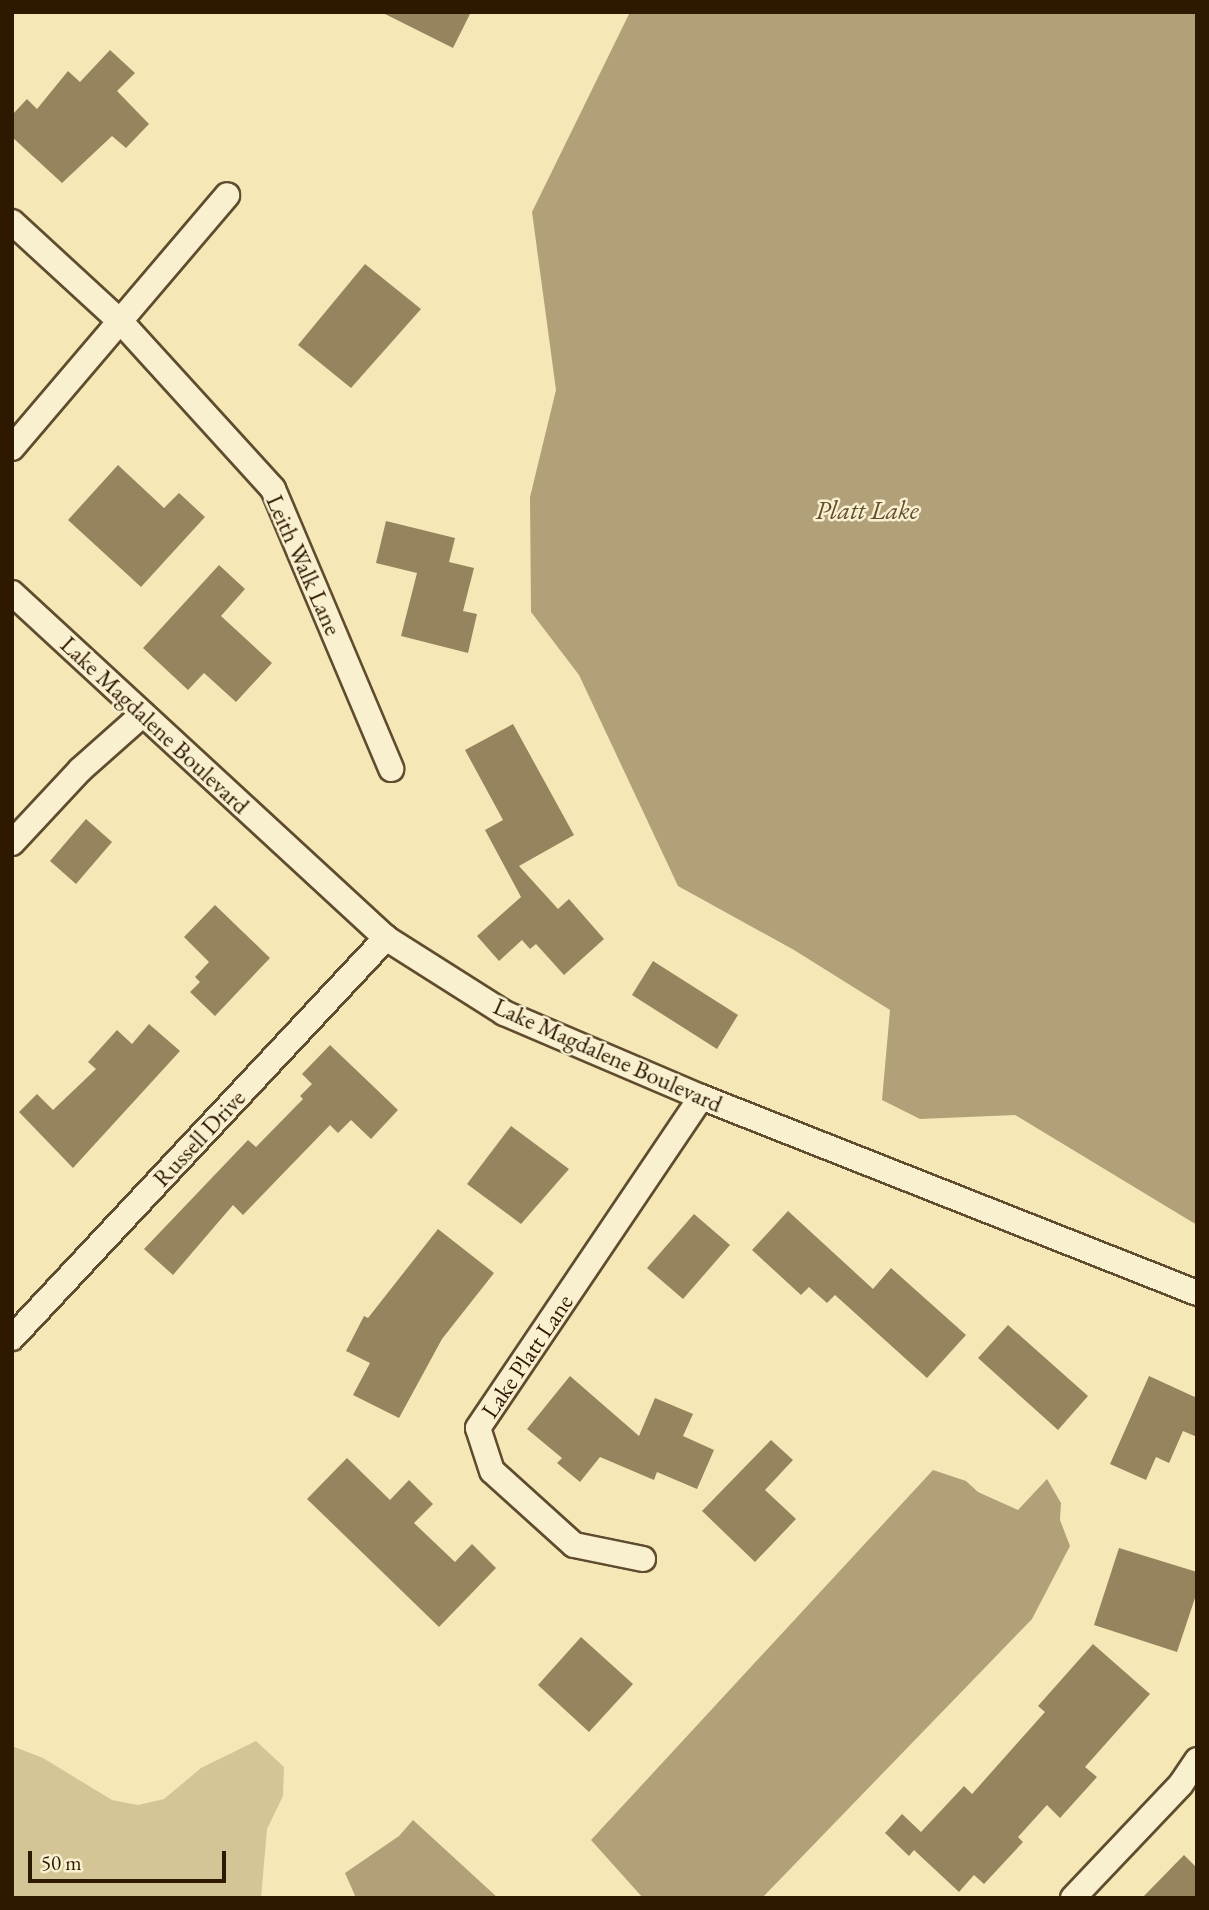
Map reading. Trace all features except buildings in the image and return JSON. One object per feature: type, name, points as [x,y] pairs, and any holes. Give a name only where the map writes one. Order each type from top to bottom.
[{"type":"street","points":[[12,448],[122,323],[227,195]]},
{"type":"street","name":"Leith Walk Lane","points":[[12,222],[122,323],[273,489],[391,769]]},
{"type":"street","name":"Lake Magdalene Boulevard","points":[[12,593],[386,938],[504,1013],[701,1097],[1197,1293]]},
{"type":"street","points":[[12,843],[80,770],[143,714]]},
{"type":"street","name":"Russell Drive","points":[[12,1338],[386,938]]},
{"type":"street","name":"Lake Platt Lane","points":[[643,1559],[574,1545],[492,1471],[478,1428],[701,1097]]},
{"type":"street","points":[[1073,1898],[1181,1784],[1197,1760]]},
{"type":"shaded area","points":[[256,1741],[284,1767],[283,1796],[267,1829],[261,1898],[12,1898],[12,1746],[43,1758],[112,1800],[138,1805],[164,1799],[201,1768]]},
{"type":"water","name":"Platt Lake","points":[[630,12],[1197,12],[1197,1225],[1015,1115],[920,1119],[882,1100],[890,1010],[794,950],[678,886],[579,675],[531,612],[530,497],[556,390],[532,212]]},
{"type":"water","points":[[933,1470],[966,1481],[978,1492],[1018,1510],[1047,1479],[1061,1503],[1060,1520],[1070,1546],[1032,1619],[762,1898],[643,1898],[591,1840]]},
{"type":"water","points":[[413,1820],[498,1898],[356,1898],[345,1873],[399,1836]]}]
